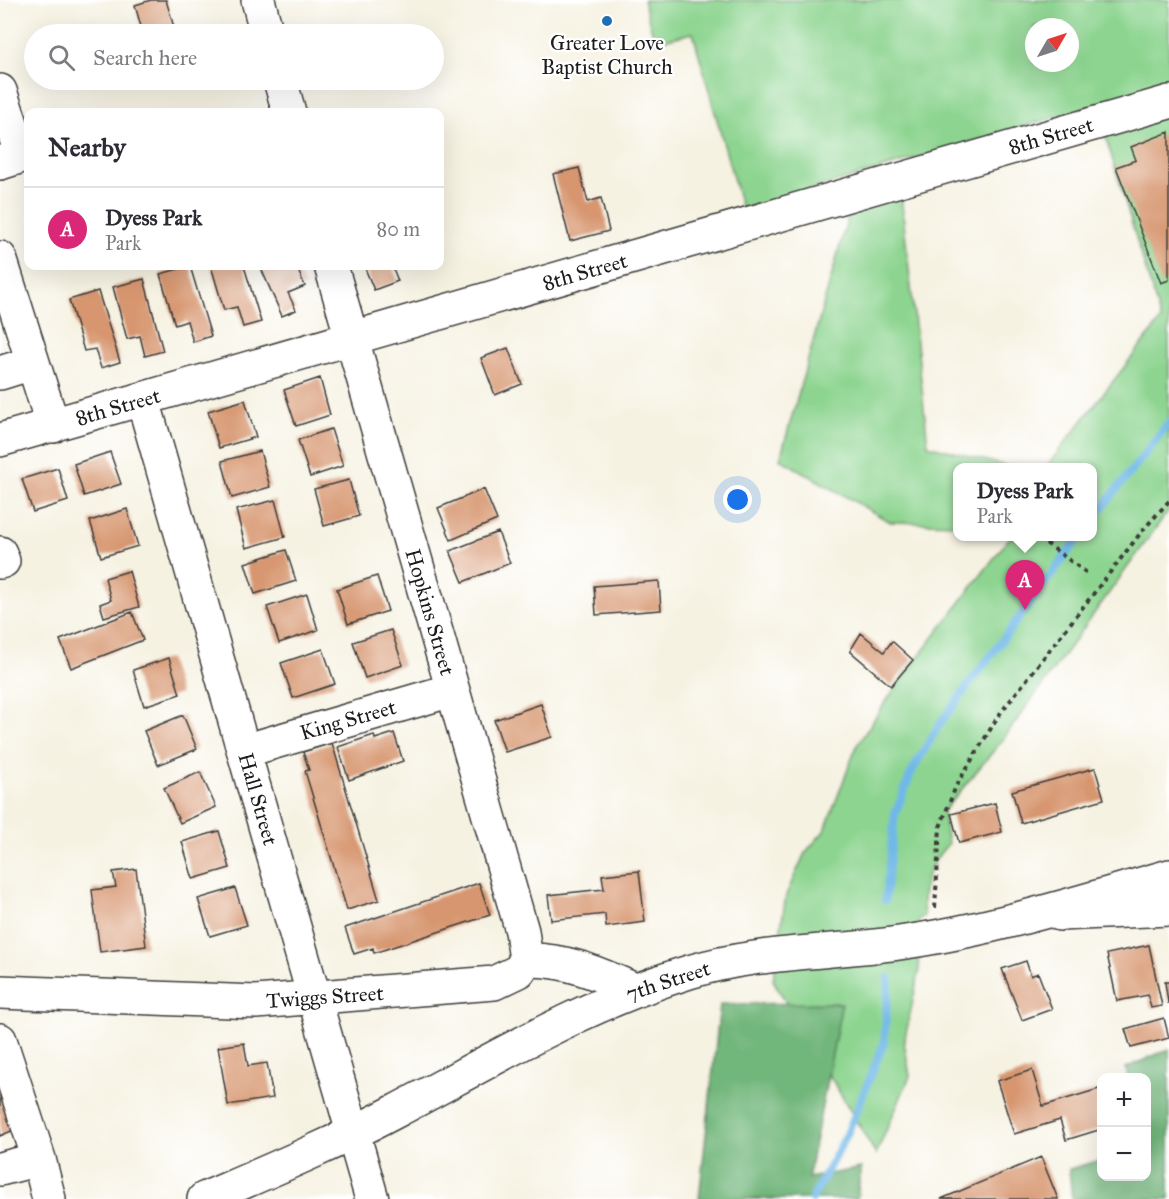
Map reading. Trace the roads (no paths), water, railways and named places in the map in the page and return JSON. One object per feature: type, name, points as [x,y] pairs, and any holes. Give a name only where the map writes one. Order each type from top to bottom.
[{"type":"street","points":[[258,0],[264,24]]},
{"type":"street","points":[[283,90],[288,108]]},
{"type":"street","points":[[0,91],[22,156],[0,163]]},
{"type":"street","name":"8th Street","points":[[0,440],[1169,102]]},
{"type":"street","points":[[0,258],[20,353],[53,426]]},
{"type":"street","name":"Hopkins Street","points":[[332,270],[522,932],[526,960]]},
{"type":"street","points":[[0,373],[20,353]]},
{"type":"street","name":"Hall Street","points":[[143,399],[372,1199]]},
{"type":"street","points":[[0,553],[3,561],[0,562]]},
{"type":"street","name":"King Street","points":[[244,751],[452,690]]},
{"type":"street","name":"7th Street","points":[[204,1199],[353,1133],[548,1029],[635,990],[693,971],[731,962],[863,947],[935,936],[1034,915],[1169,876]]},
{"type":"street","points":[[1034,915],[1169,909]]},
{"type":"street","points":[[526,960],[549,959],[576,966],[635,990]]},
{"type":"street","name":"Twiggs Street","points":[[0,992],[256,1002],[494,983],[519,971],[526,960]]},
{"type":"street","points":[[0,1042],[39,1159],[49,1199]]},
{"type":"street","points":[[0,1169],[39,1159]]},
{"type":"waterway","points":[[1097,515],[1169,423]]},
{"type":"waterway","points":[[885,900],[895,814],[912,771],[941,722],[1076,541]]},
{"type":"waterway","points":[[812,1199],[847,1134],[884,1043],[889,978]]},
{"type":"place","name":"Greater Love Baptist Church","points":[[607,21]]},
{"type":"place","name":"Dyess Park","points":[[1025,610]]}]
